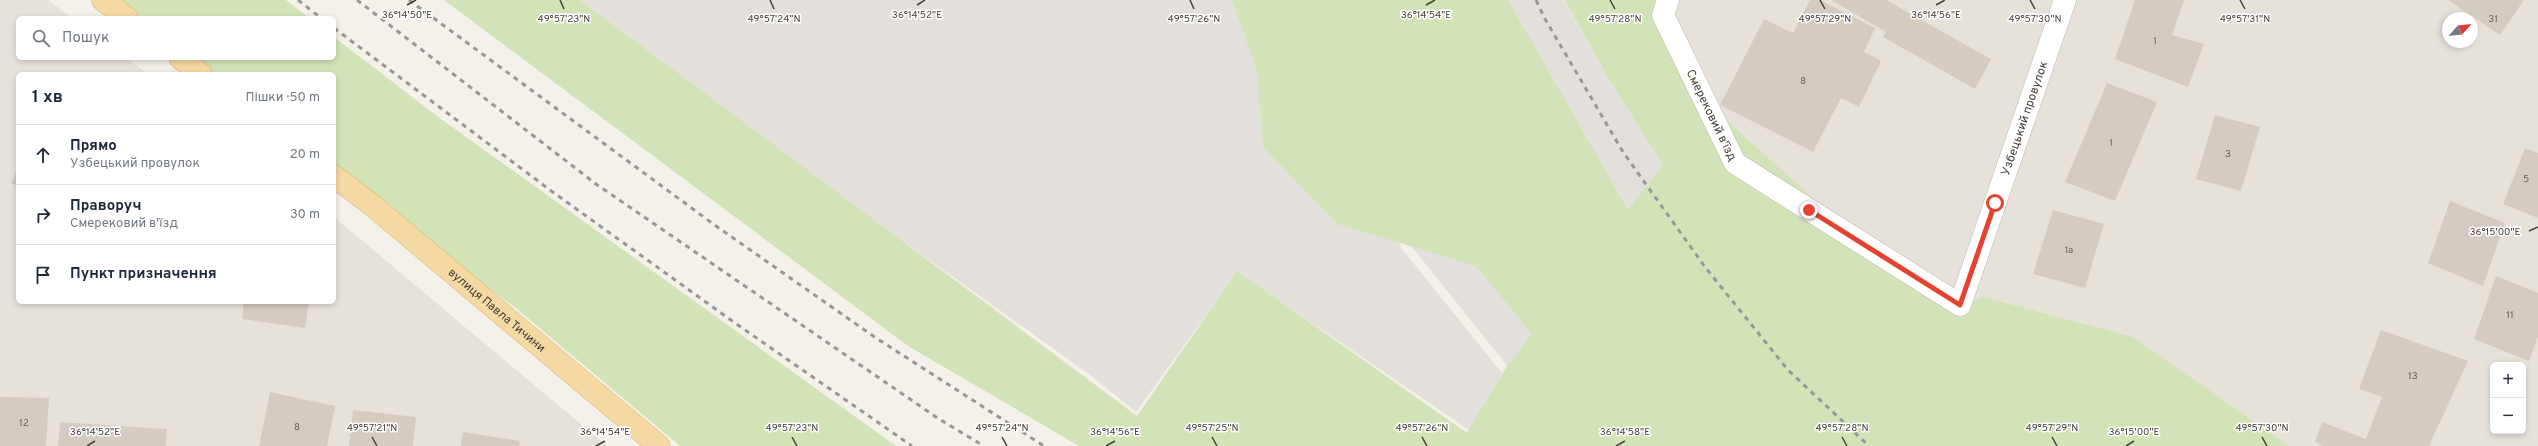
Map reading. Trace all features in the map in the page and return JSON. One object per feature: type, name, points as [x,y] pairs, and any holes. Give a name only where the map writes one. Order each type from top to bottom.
[{"type":"main road","points":[[103,0],[124,16]]},
{"type":"main road","points":[[183,60],[198,72]]},
{"type":"main road","name":"вулиця Павла Тичини","points":[[336,178],[372,205],[659,446]]},
{"type":"street","name":"Смерековий в'їзд","points":[[1668,0],[1663,15],[1734,163],[1960,305]]},
{"type":"street","name":"Узбецький провулок","points":[[1960,305],[2065,0]]},
{"type":"shaded area","points":[[0,0],[48,0],[69,16],[16,16],[16,60],[129,60],[145,72],[16,72],[16,304],[336,304],[336,219],[607,446],[0,446]]},
{"type":"shaded area","points":[[580,0],[1232,0],[1320,85],[1402,249],[1502,373],[1472,432],[1237,272],[1136,412],[1089,374],[830,189]]},
{"type":"shaded area","points":[[1241,0],[1563,0],[1585,41],[1664,165],[1509,368],[1412,247],[1319,79]]},
{"type":"shaded area","points":[[1563,0],[2538,0],[2538,446],[1961,446],[1664,165],[1585,41]]},
{"type":"green space","points":[[106,0],[286,0],[306,16],[127,16]]},
{"type":"green space","points":[[444,0],[580,0],[1137,416],[1237,271],[1467,433],[1505,369],[1532,334],[1476,266],[1337,224],[1263,147],[1257,71],[1232,0],[1508,0],[1628,210],[1663,165],[1607,76],[1565,0],[1666,0],[1710,105],[1862,243],[1960,305],[1983,297],[2133,337],[2289,446],[1079,446],[908,346]]},
{"type":"green space","points":[[336,39],[437,116],[896,446],[680,446],[517,309],[336,173],[336,72],[201,72],[186,60],[336,60]]},
{"type":"building","points":[[1810,0],[1820,0],[1875,28],[1864,52],[1881,61],[1859,107],[1841,98],[1813,152],[1720,105],[1764,19],[1793,33]]},
{"type":"building","points":[[1831,0],[1886,0],[1991,59],[1975,89],[1883,37],[1886,32]]},
{"type":"building","points":[[2135,0],[2184,0],[2172,35],[2204,44],[2188,87],[2115,59]]},
{"type":"building","points":[[2448,0],[2524,0],[2500,35],[2478,20],[2478,12],[2466,12]]},
{"type":"building","points":[[2107,83],[2157,102],[2115,201],[2065,182]]},
{"type":"building","points":[[2215,115],[2260,127],[2241,191],[2196,179]]},
{"type":"building","points":[[2525,148],[2538,153],[2538,218],[2503,204]]},
{"type":"building","points":[[16,173],[16,185],[11,183]]},
{"type":"building","points":[[2450,201],[2505,223],[2483,286],[2428,263]]},
{"type":"building","points":[[2053,210],[2104,224],[2085,288],[2033,274]]},
{"type":"building","points":[[2496,276],[2538,293],[2538,336],[2529,361],[2474,339]]},
{"type":"building","points":[[244,304],[309,304],[305,328],[242,319]]},
{"type":"building","points":[[2381,330],[2468,361],[2429,446],[2324,446],[2315,442],[2322,422],[2366,439],[2382,397],[2359,389]]},
{"type":"building","points":[[270,392],[335,406],[327,446],[259,446]]},
{"type":"building","points":[[0,397],[49,398],[46,446],[0,446]]},
{"type":"building","points":[[353,410],[416,417],[413,446],[349,446]]},
{"type":"building","points":[[60,422],[167,429],[166,446],[58,446]]},
{"type":"building","points":[[463,432],[520,441],[519,446],[461,446]]},
{"type":"railway","points":[[298,0],[318,16]]},
{"type":"railway","points":[[357,0],[596,184],[939,419],[984,446]]},
{"type":"railway","points":[[409,0],[716,226],[876,338],[1044,446]]},
{"type":"railway","points":[[1536,0],[1545,19],[1623,152],[1705,267],[1788,370],[1869,446]]},
{"type":"railway","points":[[336,30],[550,190],[735,323],[912,446]]},
{"type":"route","points":[[1809,210],[1960,305],[1995,203]]}]
